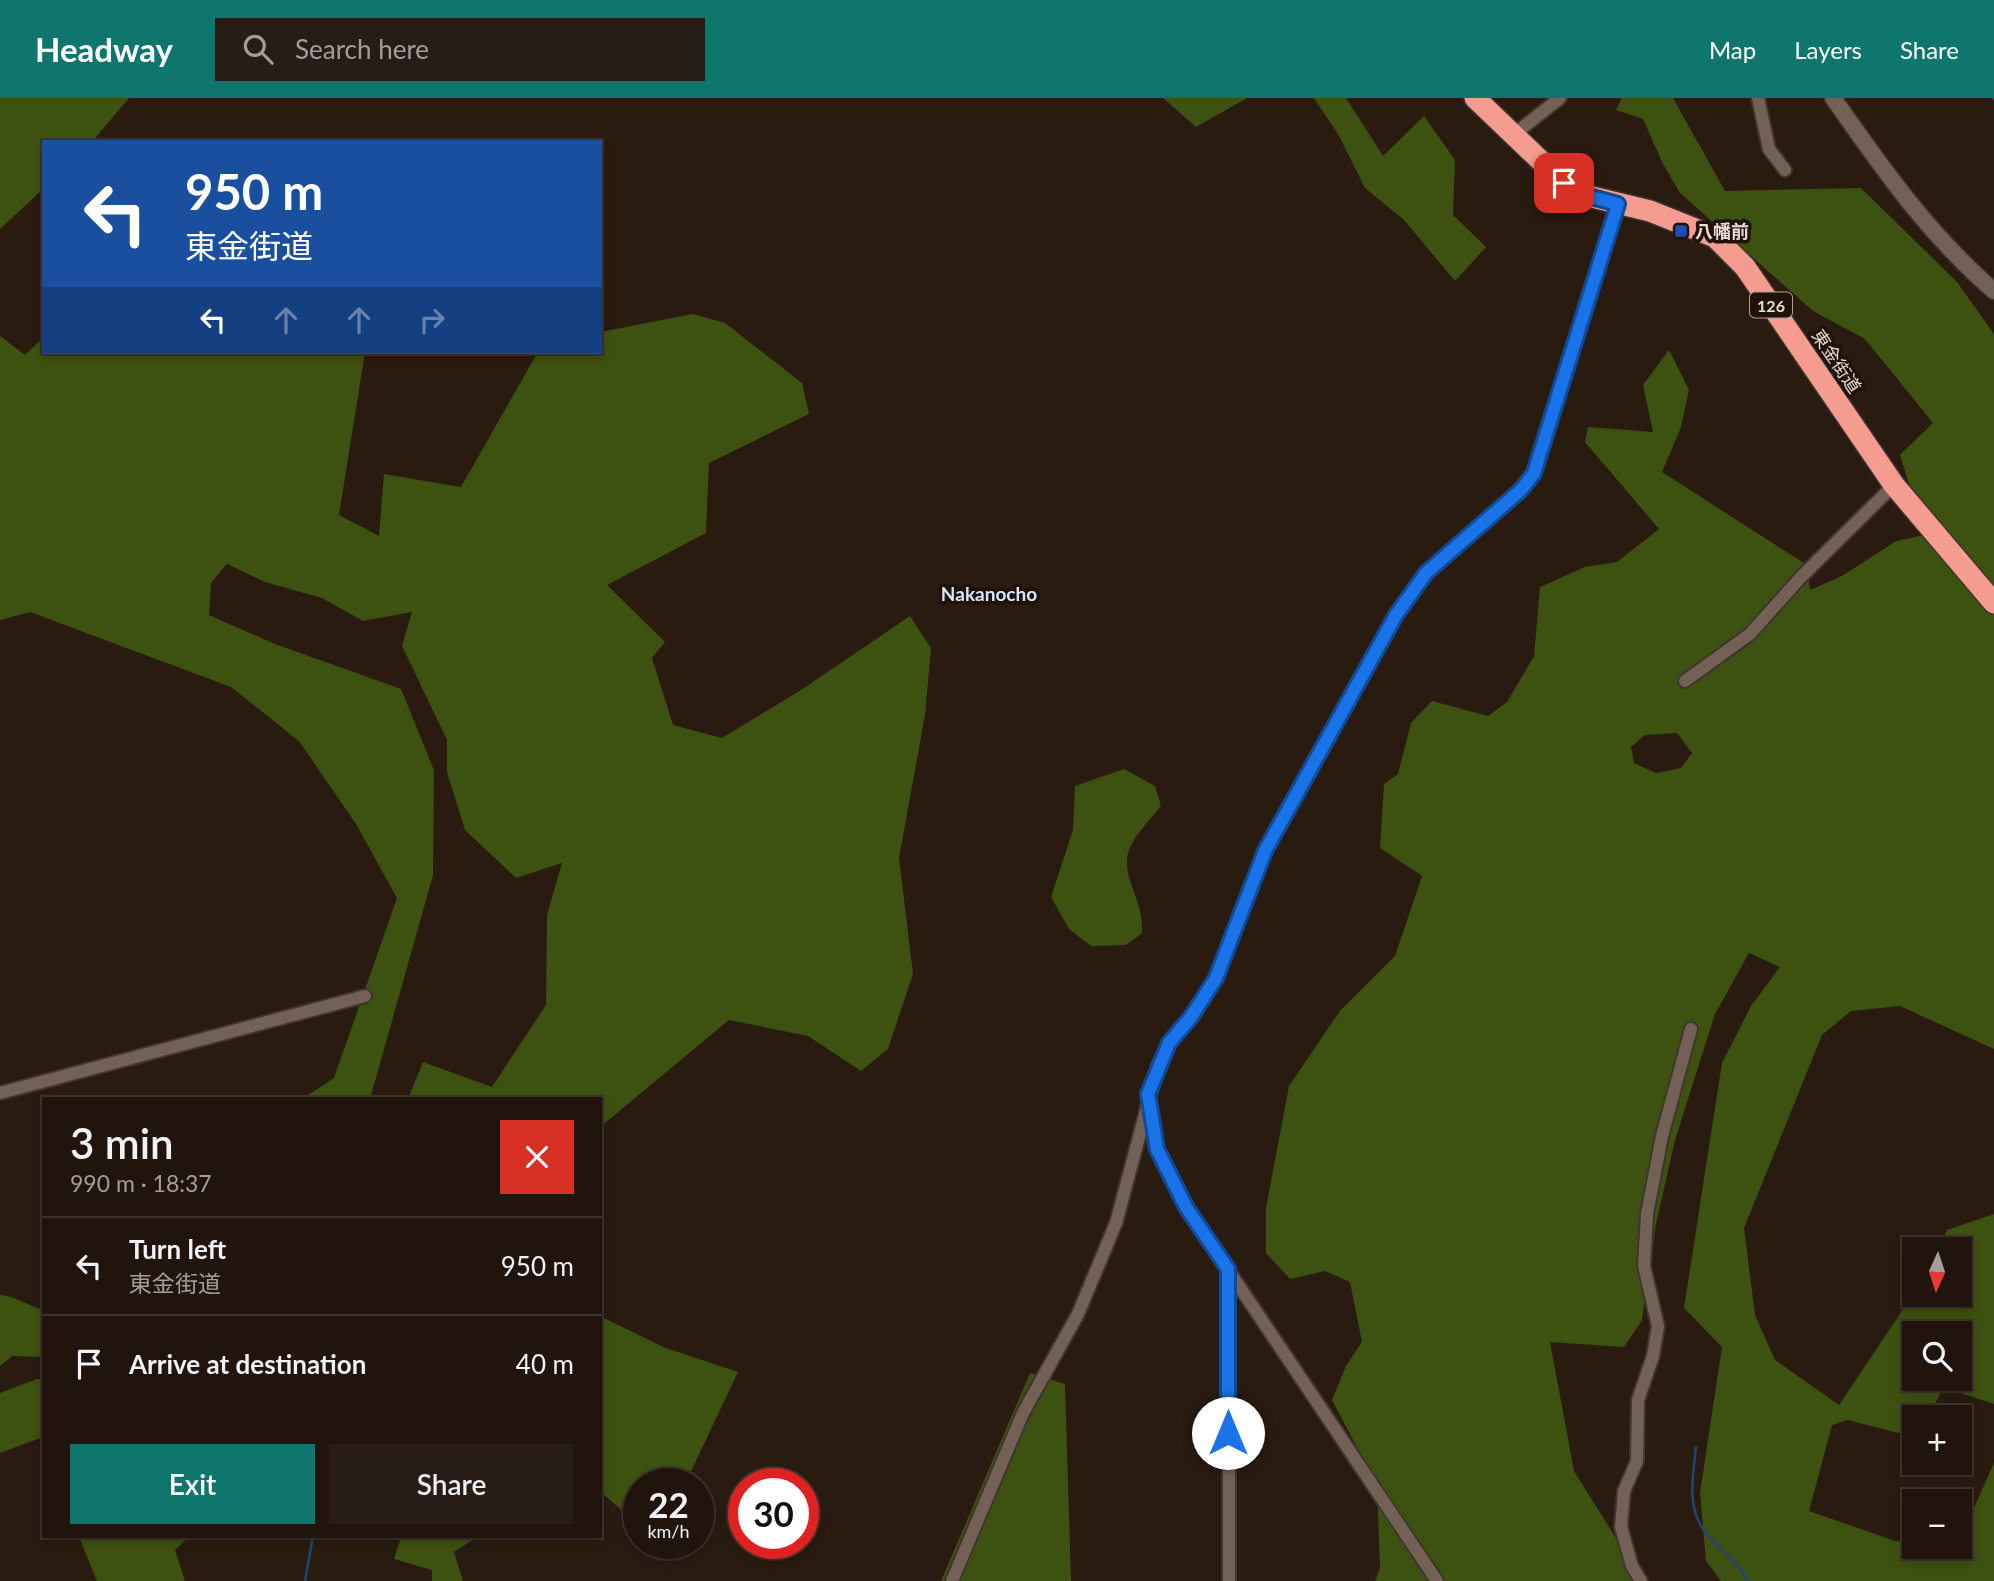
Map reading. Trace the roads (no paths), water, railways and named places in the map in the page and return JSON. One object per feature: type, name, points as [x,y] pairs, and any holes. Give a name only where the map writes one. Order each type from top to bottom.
[{"type":"highway","name":"東金街道","points":[[1475,98],[1564,183],[1588,196],[1674,218],[1715,237],[1737,260],[1894,485],[1994,603]]},
{"type":"main road","points":[[1833,98],[1905,200],[1957,258],[1994,291]]},
{"type":"street","points":[[1512,136],[1560,98]]},
{"type":"street","points":[[1758,98],[1769,149],[1785,170]]},
{"type":"street","points":[[952,1581],[1023,1413],[1078,1314],[1116,1223],[1125,1198],[1148,1094],[1169,1043],[1191,1017],[1216,978],[1265,851],[1396,615],[1426,573],[1522,489],[1534,473],[1618,204]]},
{"type":"street","points":[[1685,681],[1750,634],[1801,577],[1894,485]]},
{"type":"street","points":[[0,1093],[365,996]]},
{"type":"street","points":[[1641,1581],[1632,1566],[1621,1527],[1625,1491],[1637,1461],[1639,1399],[1653,1356],[1658,1326],[1644,1266],[1647,1214],[1662,1136],[1691,1029]]},
{"type":"street","points":[[1148,1094],[1157,1149],[1186,1207],[1437,1581]]},
{"type":"street","points":[[1228,1269],[1229,1581]]},
{"type":"waterway","points":[[1696,1447],[1692,1491],[1695,1512],[1705,1532],[1749,1581]]},
{"type":"waterway","points":[[305,1581],[313,1538]]},
{"type":"place","name":"八幡前","points":[[1681,231]]},
{"type":"district","name":"Nakanocho","points":[[989,593]]}]
